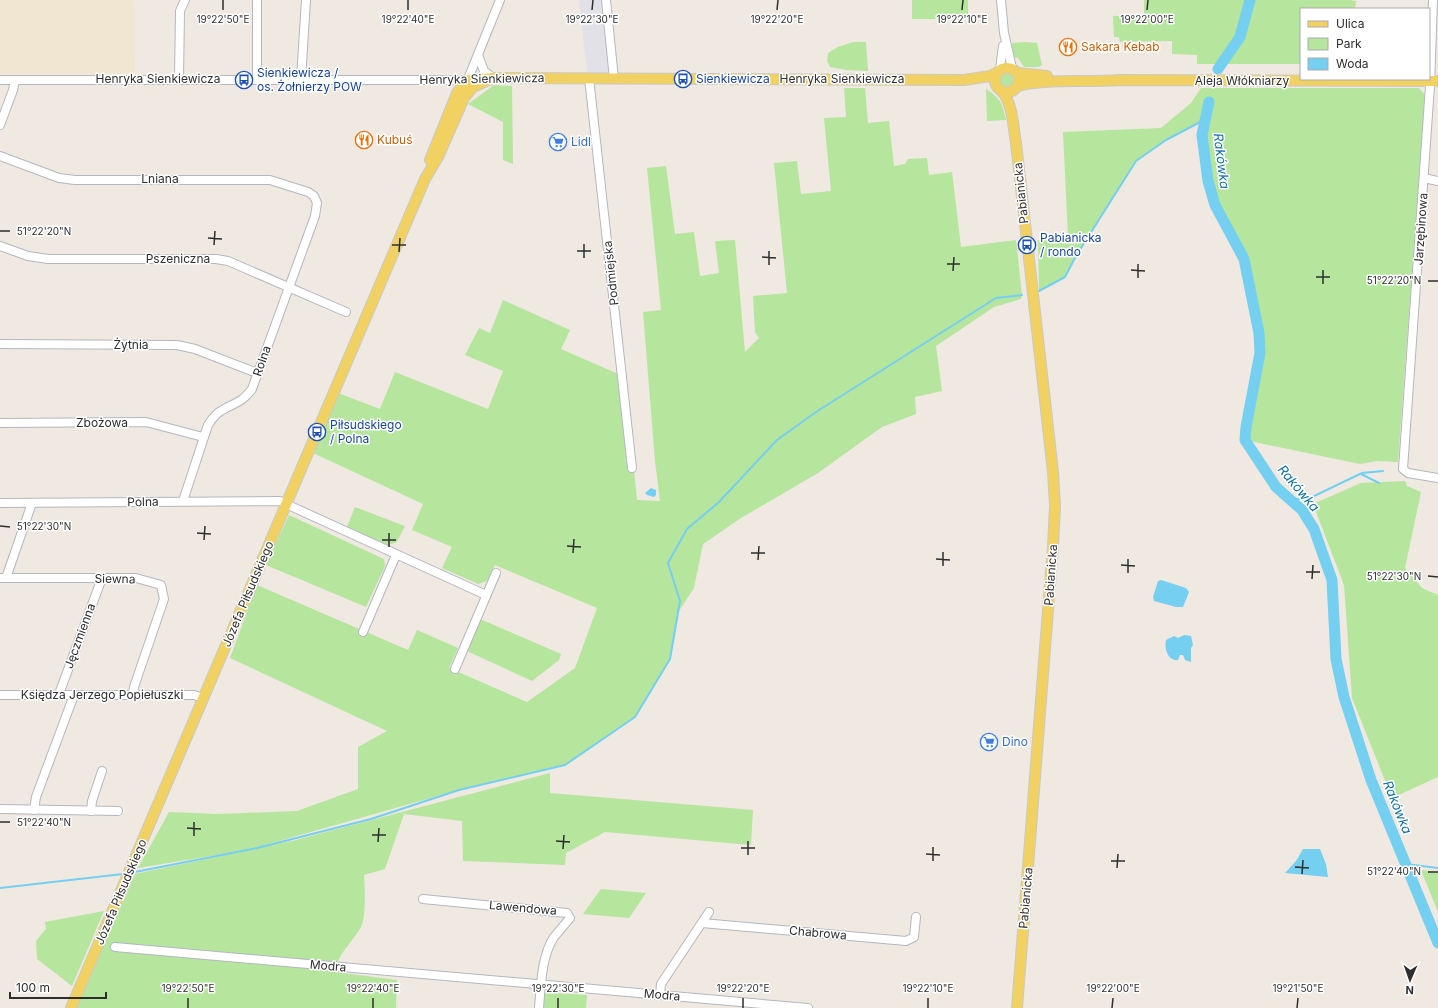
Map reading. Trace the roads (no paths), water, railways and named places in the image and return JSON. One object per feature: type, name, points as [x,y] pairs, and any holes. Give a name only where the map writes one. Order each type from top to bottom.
[{"type":"main road","name":"Henryka Sienkiewicza","points":[[467,80],[493,78],[589,78],[964,80],[990,76],[998,71]]},
{"type":"main road","points":[[998,71],[1015,71],[1019,81],[1016,87],[1010,91],[999,88],[995,78],[998,71]]},
{"type":"main road","name":"Aleja Włókniarzy","points":[[1015,71],[1118,80],[1434,81]]},
{"type":"main road","points":[[459,97],[473,87],[493,78]]},
{"type":"main road","name":"Józefa Piłsudskiego","points":[[71,1008],[425,180],[438,158],[459,97],[467,80]]},
{"type":"main road","name":"Henryka Sienkiewicza","points":[[964,80],[999,88]]},
{"type":"main road","name":"Aleja Włókniarzy","points":[[1016,87],[1045,82],[1093,83],[1118,80]]},
{"type":"main road","name":"Pabianicka","points":[[1016,87],[1016,143]]},
{"type":"main road","name":"Pabianicka","points":[[999,88],[1006,96],[1010,108],[1016,143],[1053,472],[1055,506],[1054,546],[1017,1008]]},
{"type":"street","points":[[179,79],[180,11],[184,0]]},
{"type":"street","points":[[257,0],[257,80]]},
{"type":"street","points":[[301,79],[306,0]]},
{"type":"street","name":"Józefa Piłsudskiego","points":[[467,80],[500,0]]},
{"type":"street","points":[[606,0],[614,79]]},
{"type":"street","points":[[998,71],[1003,58],[1004,33],[1001,0]]},
{"type":"street","name":"Jarzębinowa","points":[[1433,0],[1435,29],[1434,81],[1424,178],[1403,464],[1406,473],[1438,478]]},
{"type":"street","points":[[1004,33],[1015,71]]},
{"type":"street","points":[[478,54],[484,71],[493,78]]},
{"type":"street","name":"Podmiejska","points":[[589,78],[632,468]]},
{"type":"street","name":"Henryka Sienkiewicza","points":[[0,80],[467,80]]},
{"type":"street","points":[[0,126],[15,80]]},
{"type":"street","points":[[449,80],[459,97]]},
{"type":"street","name":"Lniana","points":[[0,156],[59,178],[75,180],[270,180],[308,192],[314,196],[317,203]]},
{"type":"street","points":[[1424,178],[1438,182]]},
{"type":"street","name":"Rolna","points":[[183,501],[208,425],[215,415],[245,398],[252,389],[315,216],[317,203]]},
{"type":"street","name":"Pszeniczna","points":[[0,246],[28,256],[48,259],[216,259],[228,261],[346,312]]},
{"type":"street","name":"Żytnia","points":[[0,344],[177,344],[195,349],[257,373]]},
{"type":"street","name":"Zbożowa","points":[[0,423],[146,422],[203,437]]},
{"type":"street","name":"Polna","points":[[0,503],[280,501],[486,595]]},
{"type":"street","points":[[3,578],[32,503]]},
{"type":"street","points":[[363,632],[396,555]]},
{"type":"street","points":[[455,668],[496,573]]},
{"type":"street","name":"Siewna","points":[[3,578],[136,578],[161,584],[164,590],[164,599],[134,687],[133,695]]},
{"type":"street","name":"Jęczmienna","points":[[59,694],[102,578]]},
{"type":"street","name":"Księdza Jerzego Popiełuszki","points":[[0,695],[194,695],[203,698]]},
{"type":"street","points":[[34,810],[36,797],[74,695]]},
{"type":"street","points":[[91,811],[92,801],[102,771]]},
{"type":"street","points":[[0,809],[118,811]]},
{"type":"street","name":"Lawendowa","points":[[423,899],[567,912],[570,918],[553,938],[546,956],[541,985]]},
{"type":"street","points":[[660,995],[661,984],[709,912]]},
{"type":"street","name":"Chabrowa","points":[[702,923],[906,941],[914,937],[916,917]]},
{"type":"street","name":"Modra","points":[[115,947],[808,1008]]},
{"type":"street","points":[[539,1008],[541,985]]},
{"type":"water","points":[[651,488],[656,490],[656,495],[654,497],[645,493]]},
{"type":"water","points":[[1161,580],[1186,588],[1189,592],[1183,607],[1176,607],[1154,601],[1153,597],[1158,581]]},
{"type":"water","points":[[1184,635],[1191,636],[1193,645],[1191,648],[1191,662],[1185,660],[1183,655],[1180,655],[1178,660],[1172,659],[1166,651],[1166,640],[1174,636],[1178,638]]},
{"type":"water","points":[[1303,849],[1320,849],[1326,864],[1328,877],[1285,873],[1296,861]]},
{"type":"waterway","name":"Rakówka","points":[[1218,69],[1240,37],[1250,0]]},
{"type":"waterway","name":"Rakówka","points":[[1209,102],[1202,135],[1208,181],[1215,205],[1244,259],[1259,333],[1260,353],[1246,427],[1245,440],[1276,487],[1302,510],[1314,529],[1332,580],[1336,659],[1344,697],[1371,780],[1438,943]]},
{"type":"waterway","name":"Rakówka","points":[[1039,291],[1065,277],[1076,256],[1136,161],[1166,140],[1206,119]]},
{"type":"waterway","points":[[135,872],[257,848],[371,819],[459,790],[565,765],[635,717],[670,659],[680,601],[668,563],[687,529],[719,502],[777,440],[816,412],[996,298],[1022,295]]},
{"type":"waterway","points":[[1288,499],[1308,499],[1362,473],[1383,471]]},
{"type":"waterway","points":[[1361,474],[1379,483]]},
{"type":"waterway","points":[[1406,864],[1438,868]]},
{"type":"waterway","points":[[0,888],[123,874]]},
{"type":"place","name":"Sakara Kebab","points":[[1068,47]]},
{"type":"place","name":"Sienkiewicza","points":[[683,79]]},
{"type":"place","name":"Sienkiewicza / os. Żołnierzy POW","points":[[244,80]]},
{"type":"place","name":"Kubuś","points":[[364,140]]},
{"type":"place","name":"Lidl","points":[[558,142]]},
{"type":"place","name":"Pabianicka / rondo","points":[[1027,245]]},
{"type":"place","name":"Piłsudskiego / Polna","points":[[317,432]]},
{"type":"place","name":"Dino","points":[[989,742]]}]
